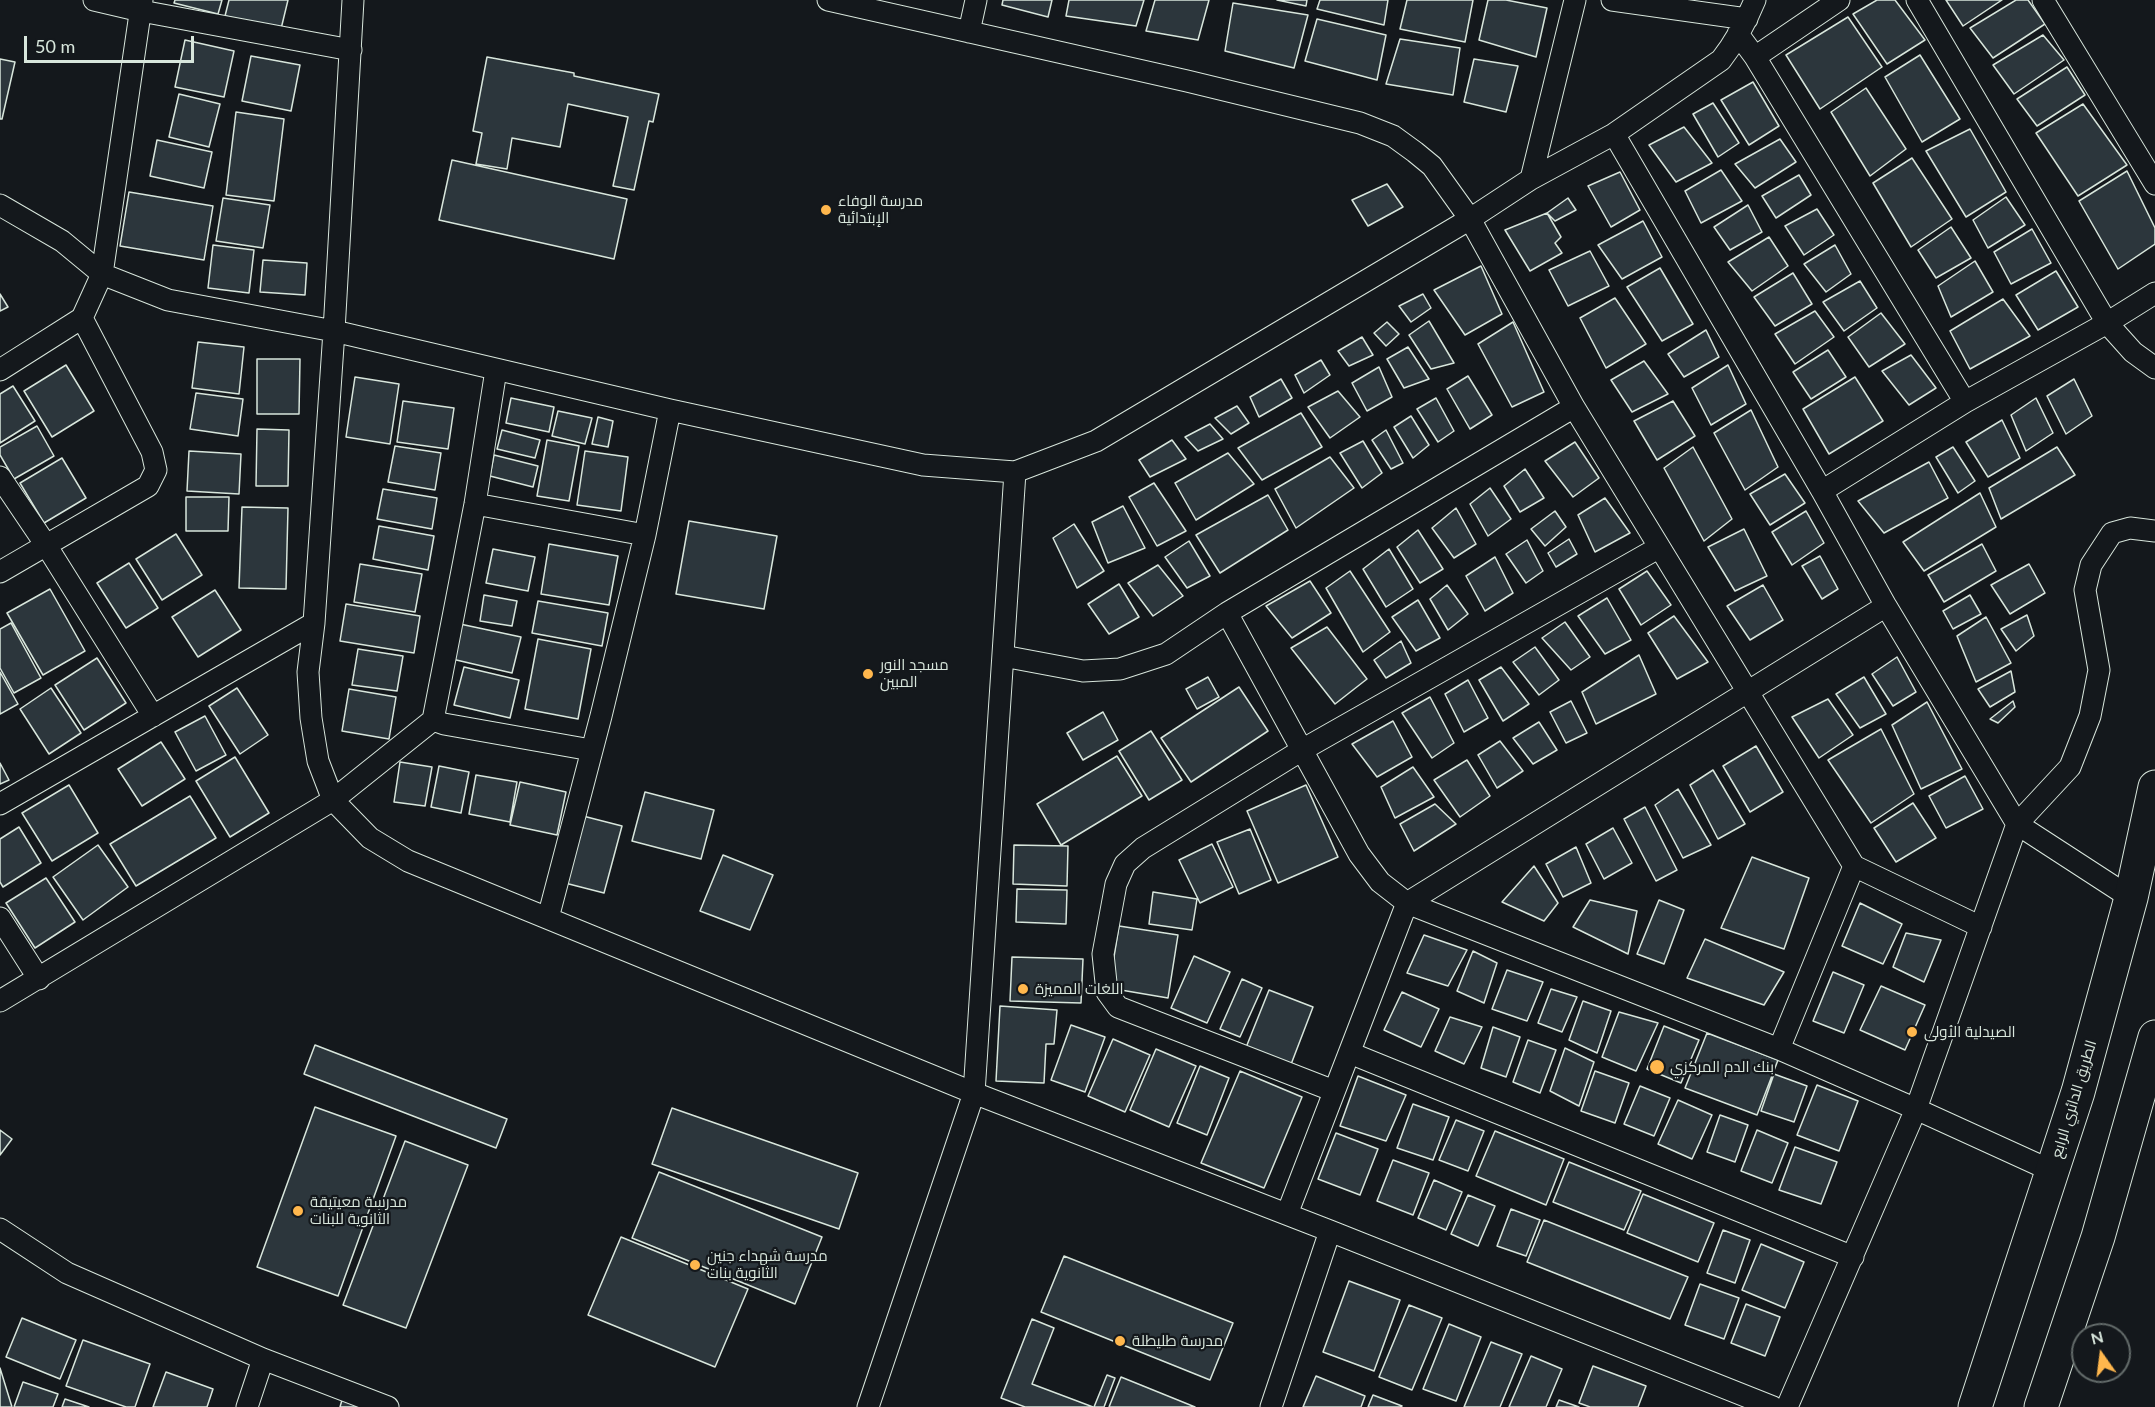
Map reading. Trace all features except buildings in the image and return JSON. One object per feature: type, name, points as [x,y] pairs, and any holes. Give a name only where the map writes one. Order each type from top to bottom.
[{"type":"main road","name":"الطريق الدائري الرابع","points":[[1975,1407],[2078,1092],[2131,898],[2155,787]]},
{"type":"main road","points":[[2041,1407],[2098,1237],[2155,1037]]},
{"type":"street","points":[[94,0],[142,5],[351,50]]},
{"type":"street","points":[[353,0],[334,331],[314,623],[308,672],[311,718],[318,761],[333,800],[370,837],[408,861],[974,1093],[1287,1214],[1773,1407]]},
{"type":"street","points":[[828,0],[1187,81],[1360,123],[1393,136],[1415,152],[1432,166],[1470,219],[1574,407],[1854,866],[1982,927]]},
{"type":"street","points":[[969,32],[976,0]]},
{"type":"street","points":[[1531,179],[1575,0]]},
{"type":"street","points":[[1612,0],[1747,18]]},
{"type":"street","points":[[1755,57],[1839,0]]},
{"type":"street","points":[[1917,0],[2107,323],[2133,352],[2155,368]]},
{"type":"street","points":[[2043,0],[2155,184]]},
{"type":"street","points":[[0,370],[82,318],[102,274],[142,5]]},
{"type":"street","points":[[1747,18],[1755,57],[1965,402]]},
{"type":"street","points":[[0,205],[62,241],[102,274],[168,300],[334,331],[670,410],[923,465],[1016,472],[1096,441],[1470,219],[1531,179],[1614,134],[1712,68],[1729,50],[1747,18]]},
{"type":"street","points":[[1614,134],[1822,491],[1886,606],[2017,824],[2131,898]]},
{"type":"street","points":[[1822,491],[1965,402],[2107,323],[2155,293]]},
{"type":"street","points":[[0,572],[148,486],[156,470],[152,452],[82,318]]},
{"type":"street","points":[[0,1001],[333,800],[433,720],[475,504],[496,370]]},
{"type":"street","points":[[1003,656],[1083,671],[1120,669],[1166,654],[1227,613],[1574,407]]},
{"type":"street","points":[[548,918],[645,535],[670,410]]},
{"type":"street","points":[[868,1407],[974,1093],[1016,472]]},
{"type":"street","points":[[0,477],[46,545],[153,716]]},
{"type":"street","points":[[475,504],[645,535]]},
{"type":"street","points":[[1787,1407],[1916,1109],[2017,824],[2070,767],[2090,716],[2099,670],[2085,590],[2091,565],[2112,533],[2130,528],[2155,531]]},
{"type":"street","points":[[1334,1091],[1118,1007],[1107,992],[1102,954],[1116,884],[1125,864],[1143,848],[1302,750],[1658,548]]},
{"type":"street","points":[[1287,1214],[1407,903],[1886,606]]},
{"type":"street","points":[[1227,613],[1359,854],[1380,882],[1407,903],[1779,1049],[2052,1171]]},
{"type":"street","points":[[0,804],[314,623]]},
{"type":"street","points":[[433,720],[444,724],[591,750]]},
{"type":"street","points":[[1779,1049],[1854,866]]},
{"type":"street","points":[[0,918],[39,979]]},
{"type":"street","points":[[1350,1053],[1853,1257]]},
{"type":"street","points":[[0,1229],[67,1273],[263,1359],[388,1407]]},
{"type":"street","points":[[1271,1407],[1330,1231]]},
{"type":"street","points":[[247,1407],[263,1359]]},
{"type":"place","name":"مدرسة الوفاء الإبتدائية","points":[[826,210]]},
{"type":"place","name":"مسجد النور المبين","points":[[868,674]]},
{"type":"place","name":"اللغات المميزة","points":[[1023,989]]},
{"type":"place","name":"الصيدلية الأولى","points":[[1912,1032]]},
{"type":"place","name":"بنك الدم المركزي","points":[[1657,1067]]},
{"type":"place","name":"مدرسة معيتيقة الثانوية للبنات","points":[[298,1211]]},
{"type":"place","name":"مدرسة شهداء جنين الثانوية بنات","points":[[695,1265]]},
{"type":"place","name":"مدرسة طليطلة","points":[[1120,1341]]}]
